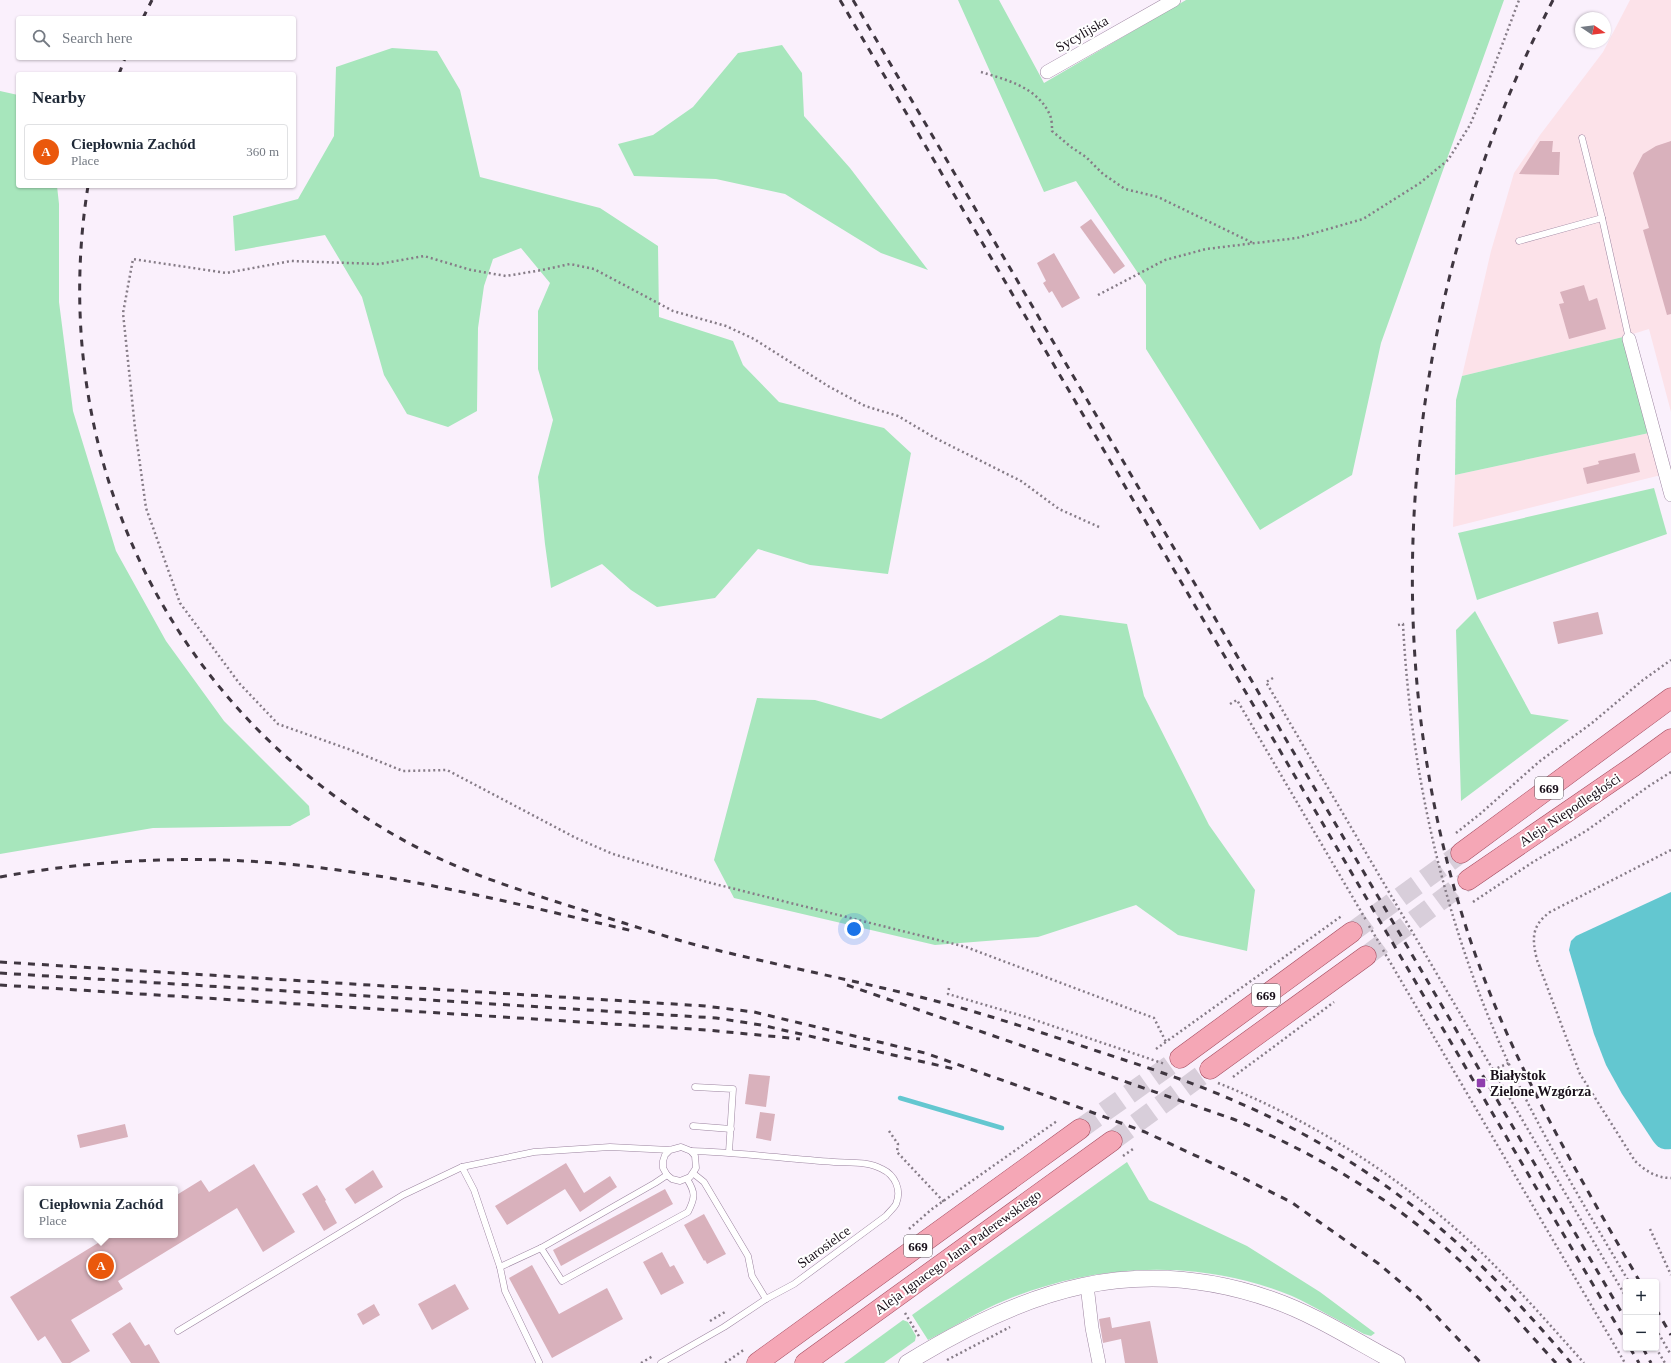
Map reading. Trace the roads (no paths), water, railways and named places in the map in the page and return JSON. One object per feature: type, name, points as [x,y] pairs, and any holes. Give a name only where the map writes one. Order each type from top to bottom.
[{"type":"main road","points":[[1637,723],[1671,690]]},
{"type":"main road","name":"Aleja Niepodległości","points":[[1461,853],[1671,698]]},
{"type":"main road","name":"Aleja Niepodległości","points":[[1468,880],[1671,739]]},
{"type":"main road","points":[[1634,766],[1671,747]]},
{"type":"main road","name":"669","points":[[1175,1062],[1352,932]]},
{"type":"main road","name":"669","points":[[1213,1076],[1366,956]]},
{"type":"main road","name":"Aleja Ignacego Jana Paderewskiego","points":[[754,1354],[1080,1129]]},
{"type":"main road","name":"Aleja Ignacego Jana Paderewskiego","points":[[805,1363],[1112,1141]]},
{"type":"street","name":"Sycylijska","points":[[1047,72],[1174,0]]},
{"type":"street","points":[[1629,339],[1671,495]]},
{"type":"street","points":[[907,1363],[934,1347],[1007,1310],[1038,1298],[1087,1284],[1130,1278],[1165,1278],[1207,1282],[1274,1300],[1315,1319],[1397,1363]]},
{"type":"street","points":[[1087,1284],[1092,1328],[1099,1363]]},
{"type":"lane","points":[[1582,138],[1602,218],[1629,339]]},
{"type":"lane","points":[[1519,241],[1602,218]]},
{"type":"lane","points":[[695,1087],[733,1089],[729,1152]]},
{"type":"lane","points":[[693,1126],[731,1129]]},
{"type":"lane","points":[[178,1331],[403,1195],[462,1167],[534,1152],[610,1147],[670,1150],[681,1146],[691,1151],[696,1162],[694,1174],[687,1179],[680,1181],[672,1179],[667,1175],[663,1168],[663,1161],[665,1155],[670,1150]]},
{"type":"lane","name":"Starosielce","points":[[661,1363],[724,1327],[814,1270],[886,1216],[896,1205],[899,1193],[895,1179],[882,1169],[861,1163],[834,1162],[729,1152],[691,1151]]},
{"type":"lane","points":[[462,1167],[474,1190],[500,1267],[505,1291],[539,1362]]},
{"type":"lane","points":[[694,1174],[704,1182],[748,1256],[752,1276],[766,1299]]},
{"type":"lane","points":[[500,1267],[541,1248],[667,1175]]},
{"type":"lane","points":[[541,1248],[562,1281],[688,1212],[694,1200],[693,1189],[687,1179]]},
{"type":"water","points":[[1671,892],[1671,1149],[1663,1149],[1653,1141],[1622,1094],[1606,1065],[1594,1034],[1569,950],[1571,941],[1576,936]]},
{"type":"waterway","points":[[900,1098],[1002,1128]]},
{"type":"tunnel","points":[[1352,932],[1461,853]]},
{"type":"tunnel","points":[[1366,956],[1468,880]]},
{"type":"tunnel","points":[[1080,1129],[1180,1058]]},
{"type":"tunnel","points":[[1112,1141],[1210,1069]]},
{"type":"railway","points":[[144,16],[152,0]]},
{"type":"railway","points":[[840,0],[1623,1336]]},
{"type":"railway","points":[[853,0],[1623,1315]]},
{"type":"railway","points":[[1553,0],[1502,112],[1462,230],[1434,351],[1417,474],[1413,598],[1421,722],[1443,843],[1478,962],[1494,1004],[1531,1085],[1573,1165],[1638,1279]]},
{"type":"railway","points":[[120,72],[124,60]]},
{"type":"railway","points":[[88,188],[82,233],[80,280],[81,327],[85,373],[93,419],[104,465],[118,509],[136,553],[160,600],[187,644],[219,686],[253,725],[291,761],[331,794],[375,823],[420,849],[477,875],[517,889],[696,945],[900,992],[1001,1020],[1169,1075],[1267,1115],[1352,1163],[1406,1200],[1456,1242],[1501,1285],[1571,1363]]},
{"type":"railway","points":[[0,877],[82,865],[165,860],[248,861],[289,864],[368,874],[445,888],[633,931]]},
{"type":"railway","points":[[0,962],[705,1006],[754,1012],[925,1053],[1145,1132],[1291,1202],[1379,1264],[1419,1298],[1481,1363]]},
{"type":"railway","points":[[0,973],[716,1018],[761,1025],[959,1070]]},
{"type":"railway","points":[[0,985],[707,1030],[800,1039]]},
{"type":"railway","points":[[847,985],[1233,1119],[1264,1132],[1323,1162],[1380,1197],[1433,1237],[1484,1284],[1556,1363]]},
{"type":"railway","points":[[1659,1314],[1671,1335]]},
{"type":"railway","points":[[1632,1351],[1639,1363]]},
{"type":"railway","points":[[1645,1351],[1651,1363]]},
{"type":"place","name":"Białystok Zielone Wzgórza","points":[[1481,1083]]},
{"type":"place","name":"Ciepłownia Zachód","points":[[101,1266]]}]
